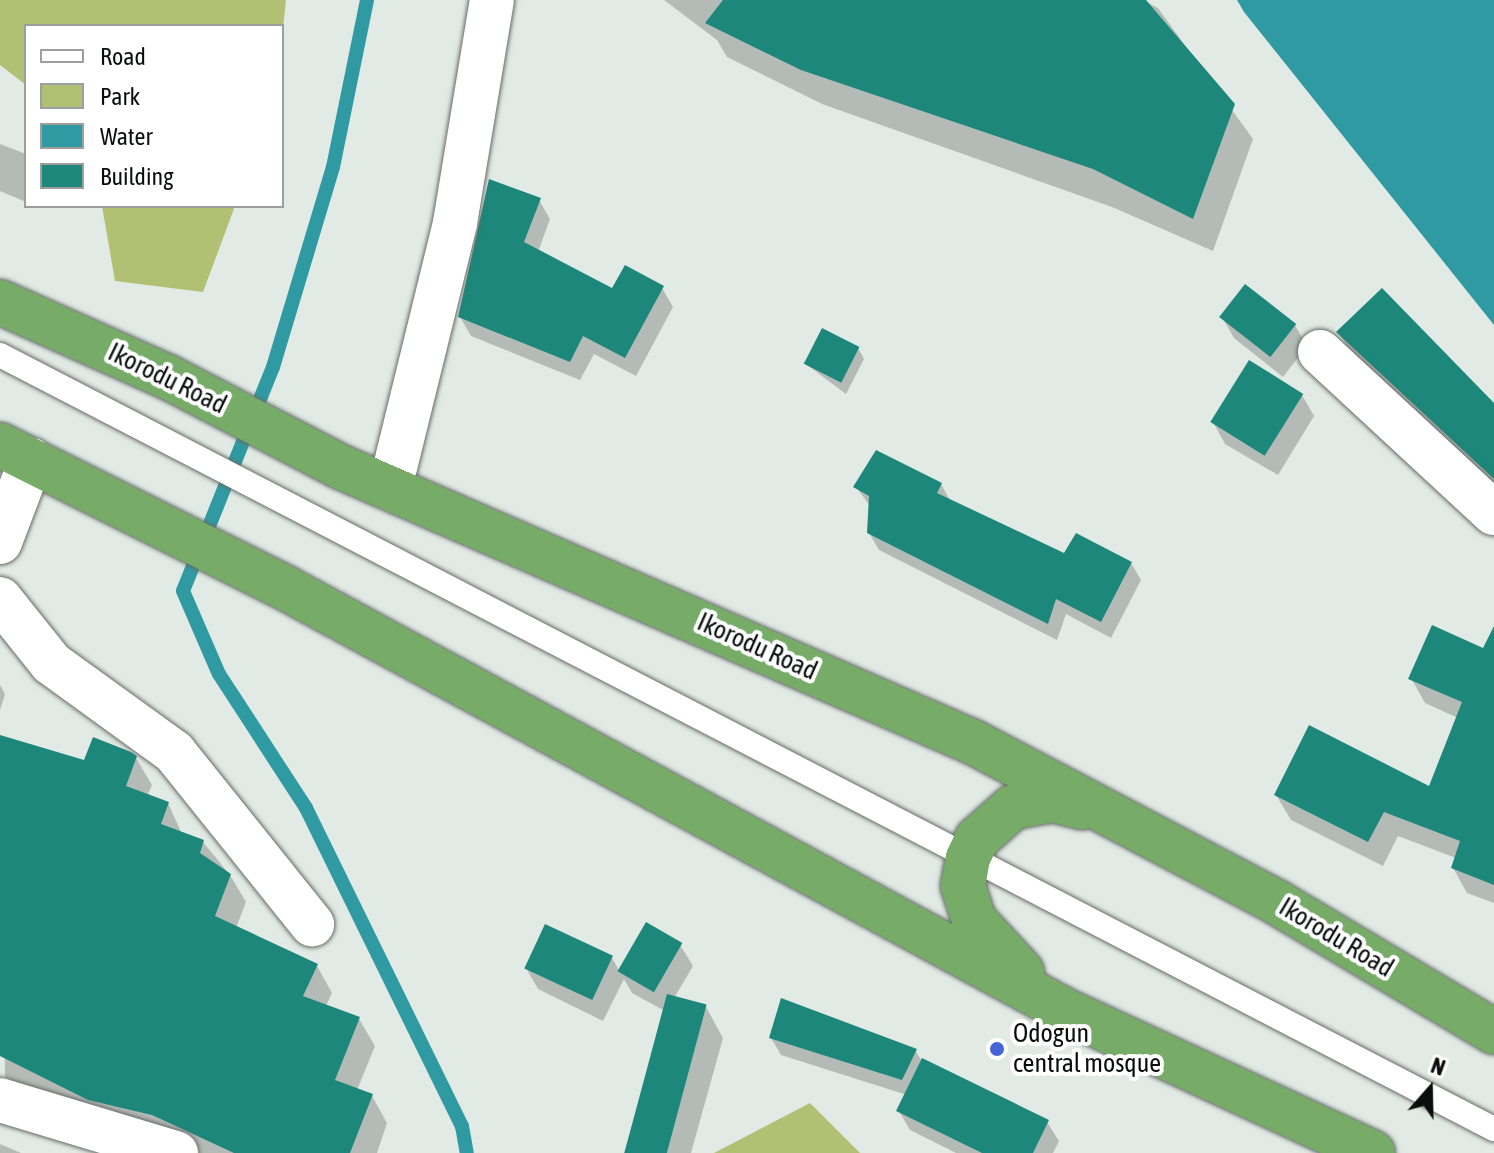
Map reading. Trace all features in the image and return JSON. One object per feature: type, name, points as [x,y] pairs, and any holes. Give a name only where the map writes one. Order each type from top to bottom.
[{"type":"highway","name":"Ikorodu Road","points":[[0,302],[168,377],[341,467],[973,742],[1278,903],[1494,1032]]},
{"type":"highway","points":[[16,452],[282,586],[1066,1011],[1373,1153]]},
{"type":"highway","points":[[1066,1011],[992,946],[974,920],[963,886],[968,858],[977,839],[1013,807],[1053,800],[1104,813]]},
{"type":"street","points":[[390,488],[455,223],[492,0]]},
{"type":"street","points":[[1320,352],[1494,513]]},
{"type":"street","points":[[0,542],[16,452]]},
{"type":"street","points":[[0,599],[51,663],[174,752],[312,924]]},
{"type":"street","points":[[0,1100],[176,1153]]},
{"type":"lane","points":[[0,355],[312,520],[1494,1129]]},
{"type":"green space","points":[[0,0],[286,0],[283,24],[24,24],[24,83],[0,65]]},
{"type":"green space","points":[[102,208],[234,208],[203,292],[115,281]]},
{"type":"green space","points":[[810,1103],[860,1153],[714,1153]]},
{"type":"water","points":[[1237,0],[1494,0],[1494,325],[1244,12]]},
{"type":"building","points":[[723,0],[1146,0],[1235,104],[1193,219],[1093,169],[801,70],[705,23]]},
{"type":"building","points":[[489,179],[541,198],[524,242],[612,288],[625,265],[664,286],[625,358],[583,336],[570,362],[458,317]]},
{"type":"building","points":[[1245,284],[1296,324],[1270,357],[1219,317]]},
{"type":"building","points":[[1382,288],[1494,403],[1494,479],[1336,332]]},
{"type":"building","points":[[822,328],[859,347],[841,383],[804,364]]},
{"type":"building","points":[[1249,360],[1303,394],[1265,456],[1210,422]]},
{"type":"building","points":[[876,450],[942,483],[937,493],[1064,553],[1076,533],[1132,562],[1101,622],[1056,599],[1048,624],[867,533],[869,496],[853,487]]},
{"type":"building","points":[[1432,625],[1483,648],[1494,626],[1494,885],[1451,868],[1460,841],[1384,812],[1368,842],[1274,795],[1309,725],[1429,786],[1462,702],[1408,679]]},
{"type":"building","points":[[0,735],[84,760],[93,737],[137,756],[126,786],[169,802],[161,824],[204,840],[200,853],[231,874],[215,916],[318,964],[303,996],[360,1017],[335,1080],[373,1094],[350,1153],[234,1153],[152,1115],[88,1100],[0,1056]]},
{"type":"building","points":[[646,922],[682,943],[654,992],[618,971]]},
{"type":"building","points":[[545,924],[613,956],[592,1000],[524,968]]},
{"type":"building","points":[[667,994],[707,1005],[667,1153],[624,1153]]},
{"type":"building","points":[[781,998],[917,1049],[902,1080],[769,1038]]},
{"type":"building","points":[[922,1058],[1049,1120],[1033,1153],[982,1153],[896,1111]]},
{"type":"waterway","points":[[367,0],[333,167],[273,367],[183,591],[219,674],[306,808],[462,1126],[467,1153]]},
{"type":"place","name":"Odogun central mosque","points":[[997,1049]]}]
